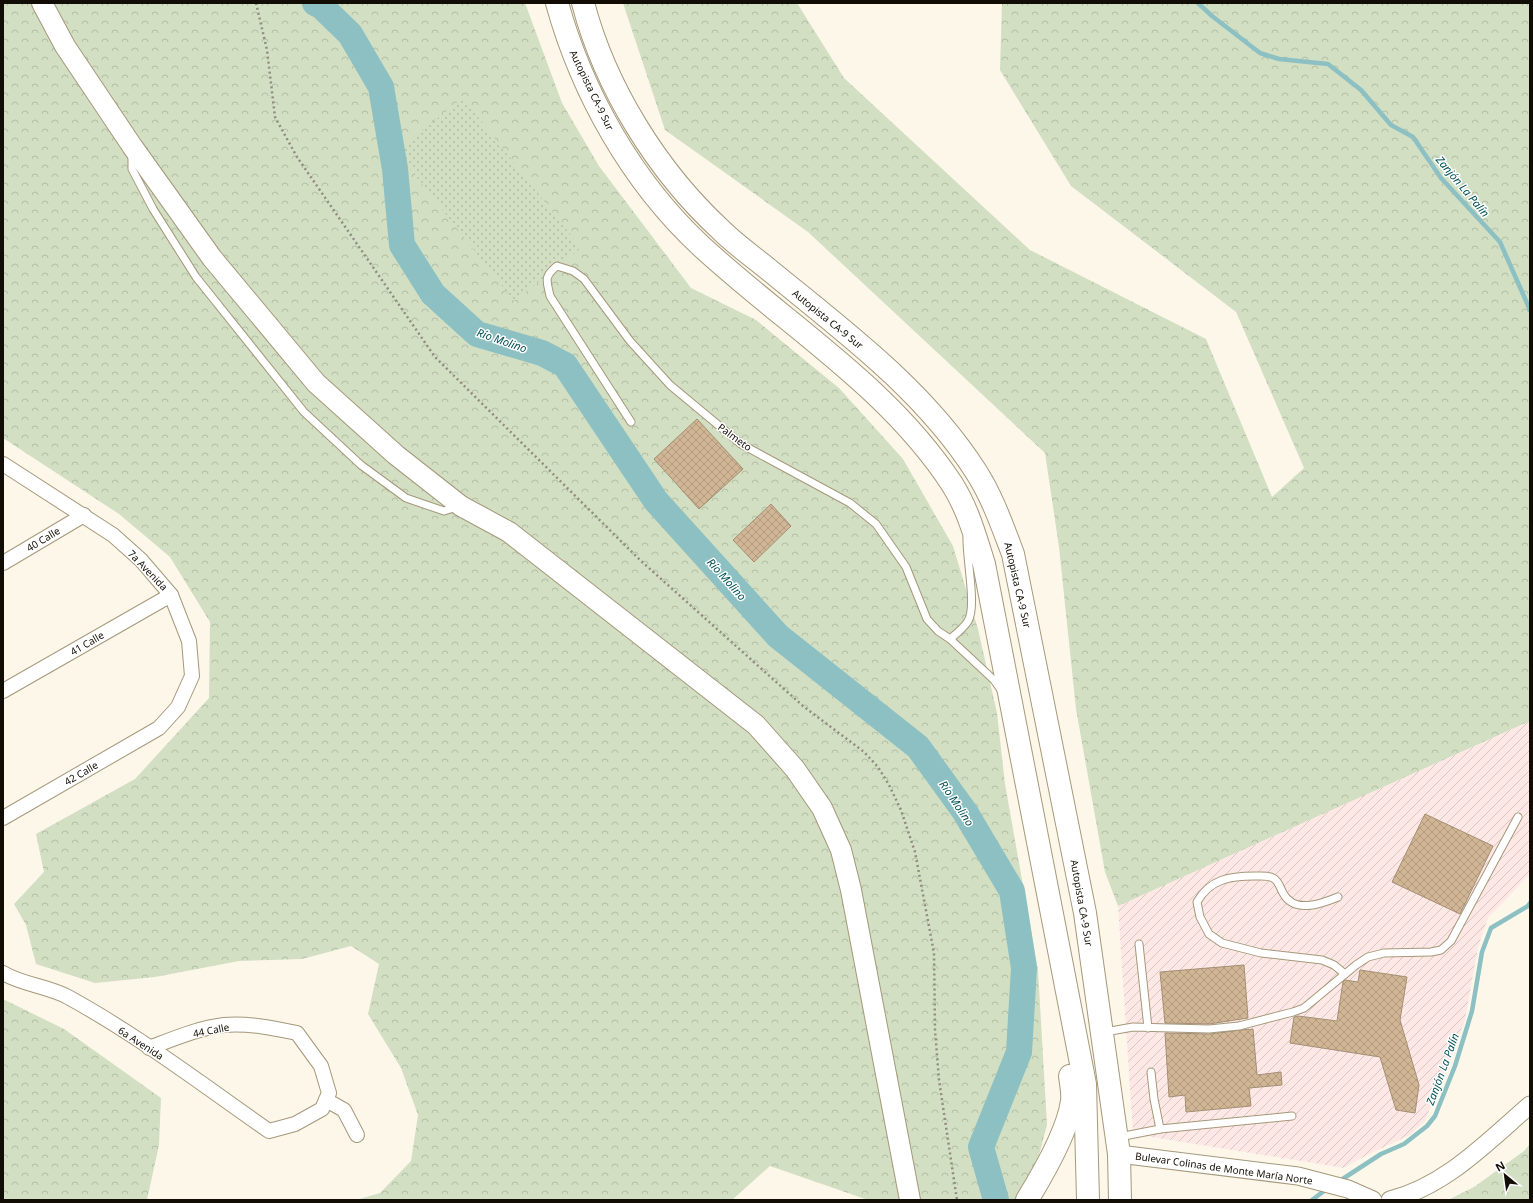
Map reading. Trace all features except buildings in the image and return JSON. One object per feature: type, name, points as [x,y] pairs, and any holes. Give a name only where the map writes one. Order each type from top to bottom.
[{"type":"highway","name":"Autopista CA-9 Sur","points":[[557,3],[579,68],[602,114],[651,191],[701,246],[859,380],[914,432],[952,485],[969,517],[984,564],[1061,952],[1085,1084],[1087,1106],[1088,1200]]},
{"type":"highway","name":"Autopista CA-9 Sur","points":[[583,3],[601,59],[623,103],[648,146],[672,177],[720,230],[900,379],[935,418],[975,469],[996,507],[1013,554],[1085,913],[1118,1146],[1120,1200]]},
{"type":"highway","points":[[1031,1192],[1061,1136],[1072,1101],[1060,982],[1061,952]]},
{"type":"main road","points":[[42,3],[65,46],[132,146],[212,258],[316,383],[396,455],[461,506],[508,532],[660,649],[756,726],[795,769],[822,808],[841,850],[852,890],[910,1200]]},
{"type":"street","name":"7a Avenida","points":[[3,464],[113,535],[141,560],[171,594],[189,641],[192,676],[178,707],[159,728]]},
{"type":"street","name":"40 Calle","points":[[3,563],[84,515]]},
{"type":"street","name":"41 Calle","points":[[3,691],[171,594]]},
{"type":"street","name":"42 Calle","points":[[3,818],[159,728]]},
{"type":"street","name":"6a Avenida","points":[[3,972],[12,978],[67,996],[149,1048],[269,1131],[295,1124],[322,1109],[328,1097]]},
{"type":"street","name":"44 Calle","points":[[149,1048],[190,1033],[223,1025],[264,1026],[297,1033],[321,1066],[328,1097]]},
{"type":"street","points":[[328,1097],[344,1110],[357,1135]]},
{"type":"street","points":[[1390,1200],[1426,1187],[1447,1174],[1530,1105]]},
{"type":"street","name":"Bulevar Colinas de Monte María Norte","points":[[1118,1146],[1298,1176],[1348,1189],[1373,1200]]},
{"type":"lane","points":[[132,146],[132,169],[153,210],[196,277],[304,412],[360,465],[406,498],[444,511],[461,506]]},
{"type":"lane","name":"Palmeto","points":[[632,422],[550,296],[546,280],[549,272],[557,266],[573,270],[584,280],[630,341],[670,386],[741,444],[850,503],[876,524],[906,567],[928,619],[938,631],[950,639]]},
{"type":"lane","points":[[969,517],[966,549],[971,606],[969,621],[950,639],[994,680],[1012,706]]},
{"type":"lane","points":[[1102,1032],[1133,1027],[1209,1029],[1239,1026],[1304,1008],[1368,957],[1384,953],[1431,952],[1441,950],[1451,941],[1518,817]]},
{"type":"lane","points":[[1338,897],[1318,905],[1300,905],[1288,901],[1275,879],[1269,877],[1236,876],[1217,881],[1203,891],[1197,902],[1200,917],[1210,934],[1222,943],[1260,953],[1322,960],[1334,965],[1345,974]]},
{"type":"lane","points":[[1139,944],[1148,1028]]},
{"type":"lane","points":[[1151,1072],[1154,1099],[1160,1128]]},
{"type":"lane","points":[[1118,1146],[1160,1128],[1292,1116]]},
{"type":"path","points":[[256,3],[267,50],[275,117],[297,157],[435,357],[640,560],[803,706],[864,752],[878,767],[889,785],[901,810],[915,852],[934,953],[935,1030],[939,1080],[957,1200]]},
{"type":"shaded area","points":[[1530,721],[1530,874],[1488,918],[1478,947],[1465,1020],[1425,1121],[1410,1135],[1367,1155],[1344,1168],[1133,1134],[1118,906]]},
{"type":"green space","points":[[3,3],[525,3],[562,103],[599,166],[691,288],[756,320],[839,388],[903,459],[953,546],[978,629],[997,713],[1005,784],[1038,970],[1047,1125],[1027,1200],[868,1200],[770,1166],[732,1200],[356,1200],[380,1193],[411,1161],[418,1115],[401,1068],[368,1014],[379,964],[351,946],[302,959],[239,961],[155,977],[95,983],[36,964],[26,925],[14,904],[44,872],[36,834],[135,779],[209,698],[210,622],[170,557],[119,514],[3,438]]},
{"type":"green space","points":[[623,3],[797,3],[844,78],[1030,250],[1206,339],[1272,497],[1304,468],[1236,312],[1071,186],[1000,70],[1002,3],[1530,3],[1530,721],[1118,906],[1105,872],[1076,709],[1059,547],[1045,453],[808,232],[665,130]]},
{"type":"green space","points":[[463,98],[581,248],[514,301],[396,151]]},
{"type":"green space","points":[[3,999],[64,1029],[161,1098],[159,1145],[147,1200],[3,1200]]},
{"type":"green space","points":[[1530,1144],[1530,1200],[1448,1200],[1474,1187],[1524,1151]]},
{"type":"waterway","name":"Río Molino","points":[[315,3],[321,6],[350,34],[381,87],[395,169],[402,245],[433,294],[477,334],[542,353],[565,365],[656,501],[778,636],[918,747],[965,812],[1012,891],[1024,968],[1019,1052],[981,1147],[996,1200]]},
{"type":"waterway","name":"Zanjón La Palín","points":[[1198,3],[1212,16],[1260,53],[1279,59],[1328,64],[1361,90],[1391,125],[1413,137],[1441,178],[1500,242],[1530,310]]},
{"type":"waterway","name":"Zanjón La Palín","points":[[1338,1182],[1381,1154],[1404,1144],[1427,1126],[1435,1116],[1455,1066],[1472,1011],[1482,952],[1491,928],[1528,906],[1530,903]]},
{"type":"waterway","name":"Zanjón La Palín","points":[[1312,1200],[1328,1188]]}]
